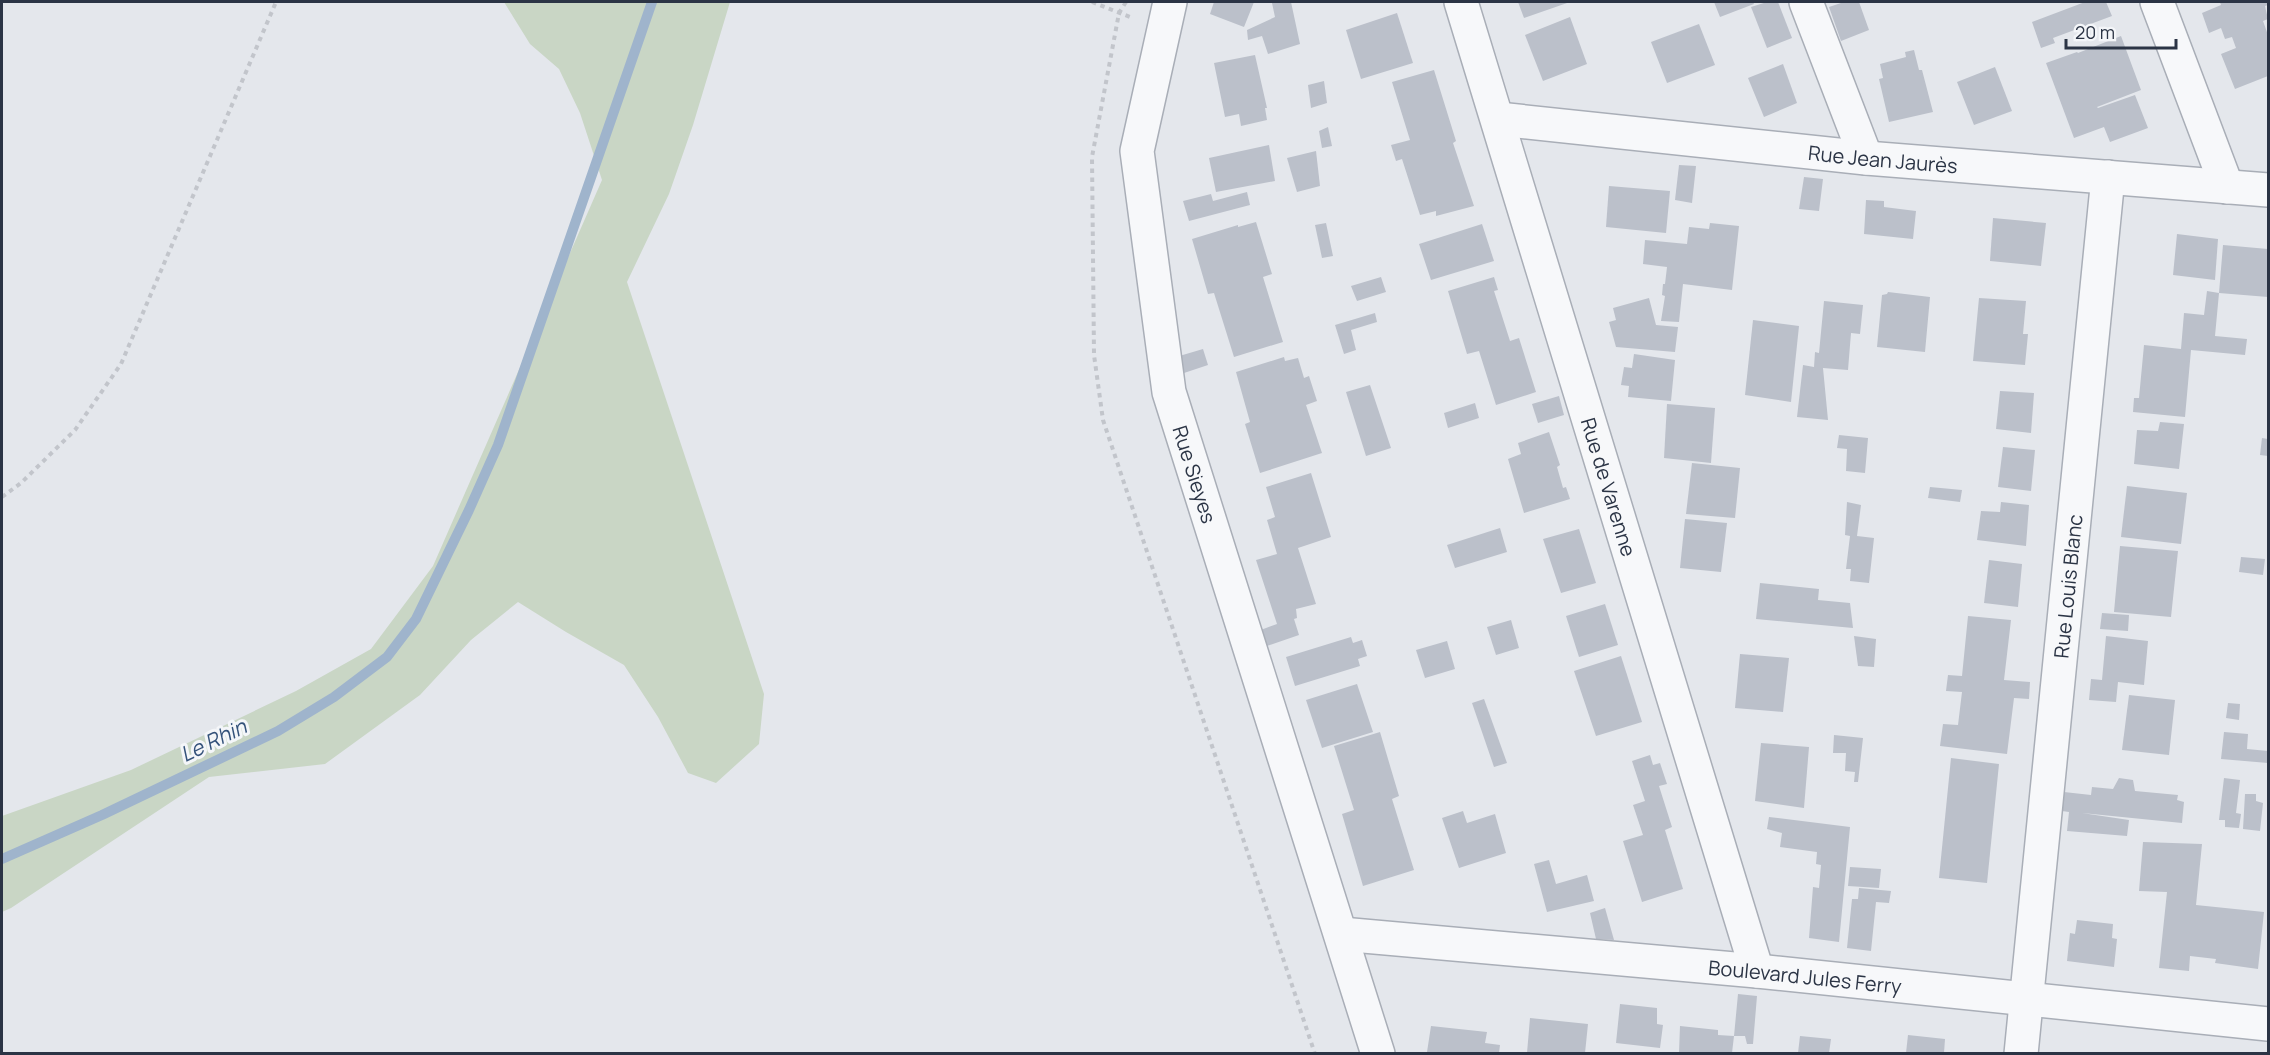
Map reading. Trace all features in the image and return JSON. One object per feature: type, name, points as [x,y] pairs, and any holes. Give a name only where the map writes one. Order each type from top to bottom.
[{"type":"street","name":"Rue Sieyes","points":[[1170,2],[1137,151],[1169,392],[1378,1053]]},
{"type":"street","name":"Rue de Varenne","points":[[1461,2],[1757,971]]},
{"type":"street","points":[[1806,2],[1866,158]]},
{"type":"street","points":[[2157,2],[2227,187]]},
{"type":"street","name":"Rue Jean Jaurès","points":[[1498,119],[1866,158],[2268,190]]},
{"type":"street","name":"Rue Louis Blanc","points":[[2021,1053],[2108,177]]},
{"type":"street","name":"Boulevard Jules Ferry","points":[[1341,934],[1757,971],[2268,1024]]},
{"type":"path","points":[[2,497],[21,483],[75,430],[121,364],[276,2]]},
{"type":"path","points":[[1123,2],[1092,157],[1094,355],[1104,420],[1316,1053]]},
{"type":"green space","points":[[504,2],[730,2],[693,125],[669,194],[627,282],[764,694],[759,744],[716,783],[688,773],[658,717],[624,665],[518,602],[471,640],[420,695],[325,764],[209,777],[2,912],[2,816],[131,770],[296,691],[371,649],[433,566],[602,180],[580,113],[559,69],[530,44]]},
{"type":"building","points":[[1214,2],[1254,2],[1244,27],[1210,14]]},
{"type":"building","points":[[1291,2],[1300,44],[1268,54],[1262,36],[1248,40],[1247,30],[1275,17],[1272,3]]},
{"type":"building","points":[[1518,2],[1570,2],[1524,18]]},
{"type":"building","points":[[1714,2],[1753,2],[1754,4],[1720,17]]},
{"type":"building","points":[[1767,2],[1778,2],[1792,38],[1767,48],[1751,7]]},
{"type":"building","points":[[1844,2],[1859,2],[1869,30],[1841,41],[1829,7]]},
{"type":"building","points":[[2085,2],[2106,2],[2112,16],[2053,38],[2055,43],[2041,48],[2032,22]]},
{"type":"building","points":[[2220,2],[2268,2],[2265,6],[2268,19],[2263,21],[2268,35],[2268,76],[2235,89],[2221,54],[2236,48],[2232,37],[2225,39],[2221,28],[2209,33],[2202,13],[2221,5]]},
{"type":"building","points":[[1397,13],[1413,63],[1361,79],[1346,30]]},
{"type":"building","points":[[1570,17],[1587,64],[1543,81],[1525,35]]},
{"type":"building","points":[[1699,24],[1715,65],[1667,83],[1651,42]]},
{"type":"building","points":[[2121,36],[2141,90],[2097,107],[2135,95],[2148,128],[2110,142],[2104,127],[2074,138],[2046,63]]},
{"type":"building","points":[[1914,50],[1933,112],[1889,122],[1879,79],[1883,78],[1880,64],[1906,57],[1905,52]]},
{"type":"building","points":[[1255,55],[1267,108],[1265,108],[1267,120],[1241,126],[1239,114],[1225,117],[1214,63]]},
{"type":"building","points":[[1783,64],[1797,103],[1764,117],[1748,78]]},
{"type":"building","points":[[1995,67],[2012,111],[1974,125],[1957,82]]},
{"type":"building","points":[[1434,70],[1456,141],[1453,143],[1474,206],[1436,216],[1436,211],[1420,215],[1402,159],[1396,161],[1391,145],[1410,140],[1392,82]]},
{"type":"building","points":[[1324,81],[1327,103],[1311,108],[1308,85]]},
{"type":"building","points":[[1328,127],[1332,146],[1322,148],[1319,131]]},
{"type":"building","points":[[1269,145],[1275,181],[1216,192],[1209,158]]},
{"type":"building","points":[[1316,151],[1320,186],[1297,192],[1287,158]]},
{"type":"building","points":[[1679,165],[1696,166],[1692,203],[1675,200]]},
{"type":"building","points":[[1804,177],[1823,179],[1819,211],[1799,209]]},
{"type":"building","points":[[1609,186],[1670,191],[1666,233],[1606,227]]},
{"type":"building","points":[[1247,192],[1250,205],[1189,221],[1183,201],[1211,194],[1213,201]]},
{"type":"building","points":[[1866,200],[1884,201],[1884,207],[1916,211],[1913,239],[1864,234]]},
{"type":"building","points":[[1993,218],[2046,223],[2041,266],[1990,261]]},
{"type":"building","points":[[1256,222],[1272,274],[1263,277],[1283,342],[1234,357],[1214,293],[1208,294],[1192,239]]},
{"type":"building","points":[[1326,223],[1333,256],[1322,258],[1315,225]]},
{"type":"building","points":[[1710,223],[1739,226],[1732,290],[1683,284],[1679,322],[1661,321],[1665,296],[1662,295],[1663,284],[1665,284],[1667,267],[1643,264],[1645,240],[1687,244],[1689,227],[1709,229]]},
{"type":"building","points":[[1482,224],[1494,261],[1431,280],[1419,244]]},
{"type":"building","points":[[2177,234],[2218,239],[2215,280],[2173,275]]},
{"type":"building","points":[[2223,245],[2268,249],[2268,297],[2219,293]]},
{"type":"building","points":[[1381,277],[1386,292],[1357,301],[1351,286]]},
{"type":"building","points":[[1494,277],[1498,290],[1494,291],[1510,341],[1519,338],[1536,392],[1496,405],[1479,351],[1467,354],[1448,291]]},
{"type":"building","points":[[2207,291],[2219,293],[2215,336],[2247,339],[2245,355],[2191,350],[2185,417],[2133,412],[2134,398],[2139,398],[2144,345],[2181,349],[2184,313],[2204,315]]},
{"type":"building","points":[[1888,292],[1930,297],[1925,352],[1877,347],[1882,295]]},
{"type":"building","points":[[1649,298],[1656,325],[1678,327],[1675,352],[1616,347],[1609,322],[1616,320],[1613,308]]},
{"type":"building","points":[[1979,298],[2026,301],[2023,334],[2028,334],[2025,365],[1973,361]]},
{"type":"building","points":[[1824,301],[1863,305],[1860,334],[1851,333],[1848,370],[1823,368],[1828,420],[1797,417],[1803,365],[1814,367],[1815,352],[1819,353]]},
{"type":"building","points":[[1375,313],[1377,322],[1351,330],[1356,350],[1344,354],[1335,325]]},
{"type":"building","points":[[1753,320],[1799,326],[1791,402],[1745,395]]},
{"type":"building","points":[[1203,349],[1208,365],[1181,374],[1176,357]]},
{"type":"building","points":[[1634,354],[1675,360],[1671,401],[1628,397],[1629,386],[1621,385],[1624,367],[1632,368]]},
{"type":"building","points":[[1284,357],[1285,361],[1298,358],[1304,378],[1309,376],[1317,401],[1306,405],[1322,453],[1260,473],[1245,424],[1250,422],[1236,372]]},
{"type":"building","points":[[1370,385],[1391,448],[1366,456],[1346,392]]},
{"type":"building","points":[[2000,391],[2034,393],[2031,433],[1996,429]]},
{"type":"building","points":[[1559,396],[1564,415],[1538,423],[1532,404]]},
{"type":"building","points":[[1475,403],[1479,418],[1448,428],[1444,413]]},
{"type":"building","points":[[1667,404],[1715,408],[1711,463],[1664,458]]},
{"type":"building","points":[[2160,422],[2184,424],[2179,469],[2134,464],[2137,430],[2158,431]]},
{"type":"building","points":[[1549,432],[1560,465],[1557,467],[1563,488],[1566,487],[1570,499],[1524,513],[1508,459],[1521,454],[1518,443]]},
{"type":"building","points":[[1839,435],[1868,438],[1865,473],[1846,471],[1847,449],[1837,448]]},
{"type":"building","points":[[2262,438],[2268,439],[2268,456],[2260,455]]},
{"type":"building","points":[[2003,447],[2035,450],[2031,491],[1998,487]]},
{"type":"building","points":[[1692,463],[1740,468],[1735,518],[1686,514]]},
{"type":"building","points":[[1311,473],[1331,537],[1298,548],[1316,604],[1296,609],[1297,618],[1294,619],[1299,635],[1264,647],[1258,631],[1277,624],[1256,560],[1277,554],[1267,520],[1275,517],[1266,487]]},
{"type":"building","points":[[2127,486],[2187,493],[2181,544],[2121,537]]},
{"type":"building","points":[[1930,487],[1962,490],[1960,502],[1928,498]]},
{"type":"building","points":[[1847,502],[1861,505],[1857,536],[1874,538],[1869,583],[1850,581],[1851,569],[1846,569],[1850,536],[1845,535]]},
{"type":"building","points":[[2001,502],[2029,505],[2026,546],[1977,540],[1981,511],[2000,512]]},
{"type":"building","points":[[1685,519],[1727,523],[1721,572],[1680,568]]},
{"type":"building","points":[[1500,528],[1507,552],[1455,568],[1447,545]]},
{"type":"building","points":[[1579,529],[1596,583],[1561,593],[1543,539]]},
{"type":"building","points":[[2120,546],[2178,551],[2171,617],[2114,612]]},
{"type":"building","points":[[2241,557],[2265,559],[2263,575],[2239,572]]},
{"type":"building","points":[[1989,560],[2022,564],[2018,607],[1984,603]]},
{"type":"building","points":[[1760,583],[1819,589],[1818,600],[1850,603],[1853,628],[1756,619]]},
{"type":"building","points":[[1605,604],[1618,645],[1579,657],[1566,616]]},
{"type":"building","points":[[2102,613],[2129,615],[2128,631],[2100,629]]},
{"type":"building","points":[[1968,616],[2011,620],[2004,680],[2030,682],[2029,699],[2014,698],[2007,754],[1940,746],[1943,724],[1958,725],[1962,692],[1946,691],[1948,675],[1962,676]]},
{"type":"building","points":[[1511,620],[1519,648],[1496,655],[1487,627]]},
{"type":"building","points":[[1854,636],[1876,639],[1874,667],[1858,666]]},
{"type":"building","points":[[2106,636],[2148,641],[2144,685],[2118,682],[2116,702],[2089,700],[2091,679],[2102,680]]},
{"type":"building","points":[[1351,637],[1353,643],[1362,640],[1367,656],[1358,659],[1360,666],[1295,686],[1286,657]]},
{"type":"building","points":[[1447,641],[1455,669],[1425,678],[1416,650]]},
{"type":"building","points":[[1740,654],[1789,658],[1783,712],[1735,708]]},
{"type":"building","points":[[1621,656],[1642,722],[1596,736],[1574,671]]},
{"type":"building","points":[[1357,684],[1373,732],[1322,748],[1306,700]]},
{"type":"building","points":[[2129,695],[2175,700],[2169,755],[2122,750]]},
{"type":"building","points":[[1484,699],[1507,763],[1494,767],[1472,703]]},
{"type":"building","points":[[2228,703],[2240,704],[2239,720],[2226,718]]},
{"type":"building","points":[[1380,732],[1399,796],[1392,799],[1414,870],[1363,886],[1342,814],[1354,810],[1334,746]]},
{"type":"building","points":[[2224,732],[2248,734],[2247,749],[2268,751],[2268,763],[2221,759]]},
{"type":"building","points":[[1834,735],[1863,738],[1858,782],[1854,782],[1855,772],[1845,771],[1846,753],[1833,753]]},
{"type":"building","points":[[1761,743],[1809,747],[1804,808],[1755,801]]},
{"type":"building","points":[[1650,755],[1653,765],[1660,763],[1667,784],[1659,786],[1672,827],[1665,830],[1683,889],[1642,902],[1623,841],[1643,835],[1633,805],[1645,801],[1632,761]]},
{"type":"building","points":[[1951,758],[1999,764],[1987,883],[1939,878]]},
{"type":"building","points":[[2119,778],[2133,780],[2135,791],[2178,795],[2177,800],[2184,802],[2182,823],[2082,813],[2129,820],[2127,836],[2067,831],[2069,812],[2062,811],[2064,792],[2091,795],[2092,787],[2113,789]]},
{"type":"building","points":[[2224,778],[2240,780],[2236,813],[2241,814],[2239,828],[2225,827],[2225,820],[2219,820]]},
{"type":"building","points":[[2245,794],[2256,794],[2256,801],[2263,803],[2260,831],[2243,829]]},
{"type":"building","points":[[1463,811],[1467,823],[1495,814],[1506,853],[1459,868],[1442,818]]},
{"type":"building","points":[[1769,817],[1850,827],[1839,942],[1809,938],[1813,887],[1819,888],[1821,865],[1816,864],[1817,852],[1780,847],[1782,833],[1767,829]]},
{"type":"building","points":[[2143,842],[2202,844],[2196,905],[2264,912],[2258,969],[2215,963],[2216,959],[2190,956],[2189,971],[2159,968],[2167,892],[2139,891]]},
{"type":"building","points":[[1549,860],[1556,884],[1587,875],[1594,901],[1547,912],[1534,864]]},
{"type":"building","points":[[1850,867],[1881,869],[1879,888],[1848,886]]},
{"type":"building","points":[[1859,888],[1891,891],[1889,903],[1876,902],[1871,951],[1847,948],[1852,899],[1858,899]]},
{"type":"building","points":[[1605,908],[1614,940],[1596,939],[1590,913]]},
{"type":"building","points":[[2077,920],[2113,924],[2112,938],[2117,939],[2114,967],[2067,961],[2070,933],[2075,934]]},
{"type":"building","points":[[1738,994],[1757,996],[1753,1044],[1747,1044],[1745,1036],[1734,1036]]},
{"type":"building","points":[[1620,1004],[1657,1008],[1657,1024],[1663,1025],[1660,1048],[1616,1043]]},
{"type":"building","points":[[1530,1018],[1588,1024],[1585,1053],[1527,1053]]},
{"type":"building","points":[[1431,1026],[1487,1032],[1485,1043],[1500,1045],[1499,1053],[1427,1052]]},
{"type":"building","points":[[1680,1026],[1718,1030],[1718,1035],[1734,1036],[1732,1053],[1679,1053]]},
{"type":"building","points":[[1908,1035],[1945,1039],[1944,1053],[1906,1053]]},
{"type":"building","points":[[1800,1036],[1831,1039],[1829,1053],[1798,1053]]},
{"type":"waterway","name":"Le Rhin","points":[[2,859],[102,815],[278,731],[334,697],[387,657],[416,619],[498,445],[652,2]]}]
